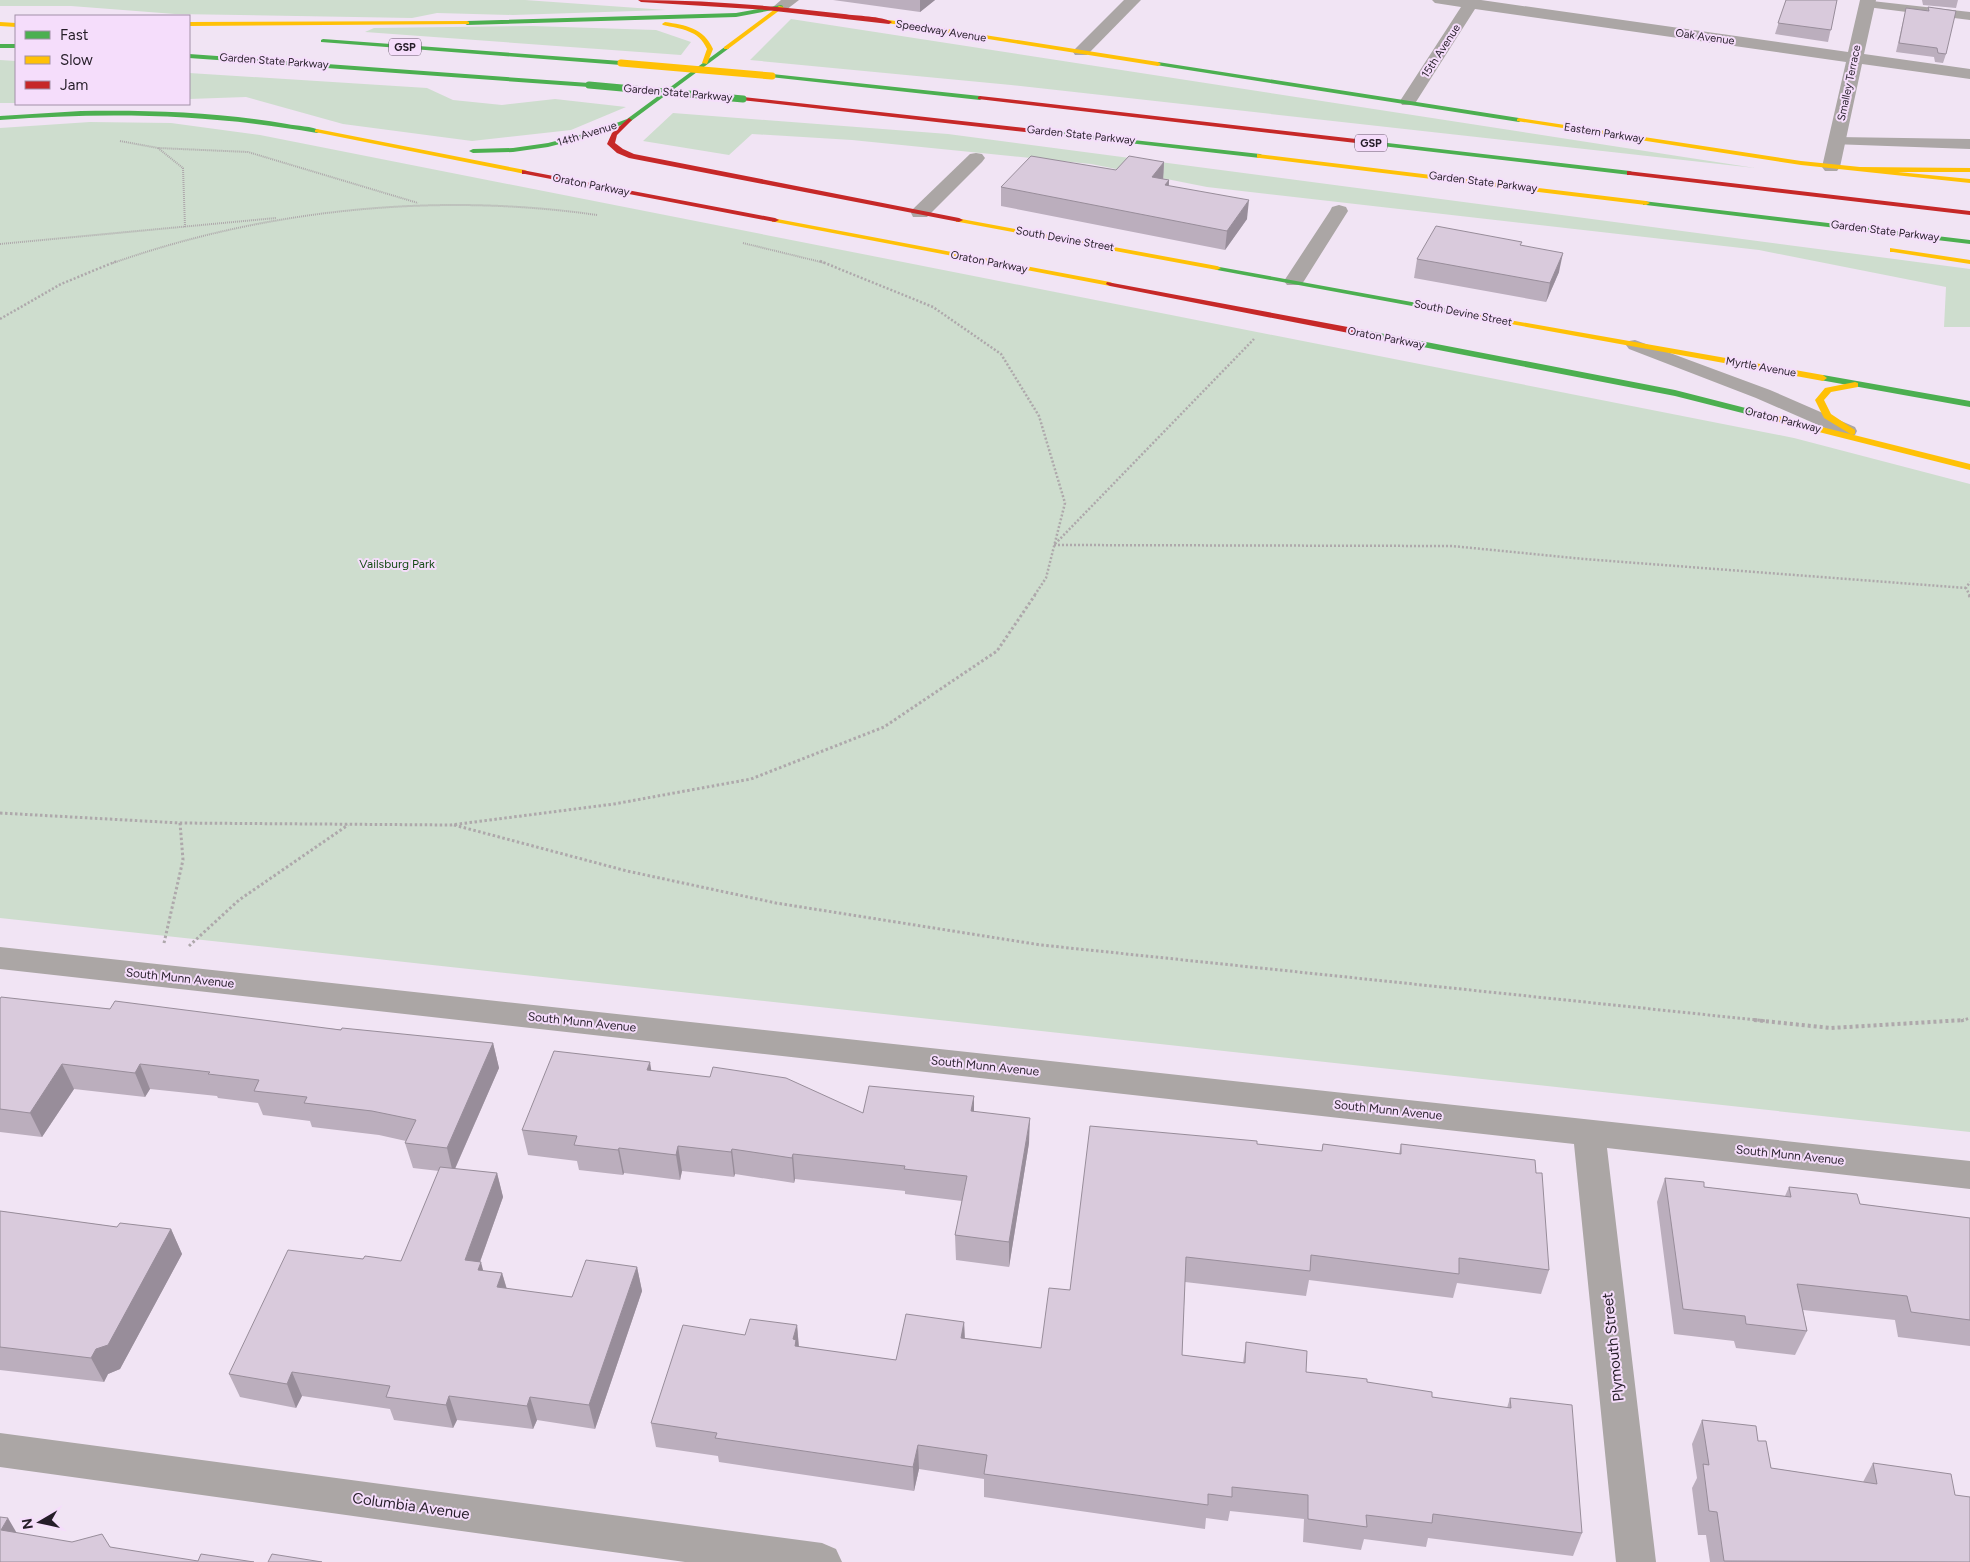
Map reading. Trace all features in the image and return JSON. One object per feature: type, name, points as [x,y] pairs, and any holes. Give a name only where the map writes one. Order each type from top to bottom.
[{"type":"main road","name":"Speedway Avenue","points":[[640,0],[786,4],[1239,76]]},
{"type":"main road","points":[[190,24],[380,24],[736,15],[786,4]]},
{"type":"main road","name":"14th Avenue","points":[[402,148],[476,151],[530,148],[582,138],[629,120],[786,4]]},
{"type":"main road","points":[[568,19],[651,23],[687,29],[703,36],[710,44],[705,63]]},
{"type":"main road","points":[[0,23],[15,24]]},
{"type":"main road","name":"Garden State Parkway","points":[[190,34],[234,36]]},
{"type":"main road","name":"Garden State Parkway","points":[[308,40],[772,76],[1094,110],[1970,213]]},
{"type":"main road","points":[[0,46],[15,46]]},
{"type":"main road","name":"Garden State Parkway","points":[[190,56],[589,85],[994,125],[1970,242]]},
{"type":"main road","name":"Eastern Parkway","points":[[1239,76],[1762,158],[1831,167],[1970,170]]},
{"type":"main road","points":[[0,110],[120,110]]},
{"type":"main road","name":"Oraton Parkway","points":[[0,118],[120,110],[183,112],[235,117],[1675,393],[1970,467]]},
{"type":"main road","name":"South Devine Street","points":[[629,120],[614,134],[611,144],[615,148],[641,158],[1553,330]]},
{"type":"main road","points":[[635,167],[653,164],[677,166]]},
{"type":"main road","points":[[1831,167],[1970,181]]},
{"type":"main road","points":[[1415,174],[1756,228]]},
{"type":"main road","points":[[615,177],[615,185],[623,192]]},
{"type":"main road","points":[[1882,248],[1970,262]]},
{"type":"main road","name":"Myrtle Avenue","points":[[1553,330],[1970,404]]},
{"type":"main road","points":[[1866,385],[1828,390],[1819,400],[1820,407],[1832,420],[1877,443]]},
{"type":"street","points":[[1081,52],[1133,0]]},
{"type":"street","name":"Oak Avenue","points":[[1440,0],[1472,2],[1970,74]]},
{"type":"street","name":"15th Avenue","points":[[1408,102],[1472,2]]},
{"type":"street","name":"Smalley Terrace","points":[[1831,167],[1867,2]]},
{"type":"street","points":[[920,212],[976,158]]},
{"type":"street","points":[[1294,281],[1339,211]]},
{"type":"street","name":"South Munn Avenue","points":[[0,958],[1970,1175]]},
{"type":"street","name":"Plymouth Street","points":[[1589,1132],[1636,1562]]},
{"type":"street","name":"Columbia Avenue","points":[[0,1450],[822,1562]]},
{"type":"lane","points":[[1867,2],[1970,16]]},
{"type":"lane","points":[[1837,141],[1970,144]]},
{"type":"lane","points":[[1632,344],[1762,394],[1877,443]]},
{"type":"path","points":[[119,141],[158,148],[248,152],[421,204]]},
{"type":"path","points":[[158,148],[182,168],[185,227]]},
{"type":"path","points":[[0,244],[421,204],[553,207],[601,216]]},
{"type":"path","points":[[0,319],[69,280],[155,247],[289,217]]},
{"type":"path","points":[[0,813],[180,823],[450,824],[614,804],[751,779],[884,727],[997,651],[1046,578],[1065,503],[1039,416],[1001,354],[933,307],[828,264],[734,241]]},
{"type":"path","points":[[1054,545],[1276,317]]},
{"type":"path","points":[[1054,545],[1452,546],[1584,559],[1966,588]]},
{"type":"path","points":[[1966,588],[1970,582]]},
{"type":"path","points":[[1966,588],[1970,596]]},
{"type":"path","points":[[157,976],[183,860],[180,823]]},
{"type":"path","points":[[157,976],[239,900],[350,824]]},
{"type":"path","points":[[450,824],[627,871],[776,903],[1041,945],[1831,1028],[1958,1022],[1970,1018]]},
{"type":"green space","points":[[0,0],[525,0],[666,10],[513,15],[437,13],[412,18],[175,14],[71,6],[0,6]]},
{"type":"green space","points":[[791,19],[1755,168],[1011,85],[750,60]]},
{"type":"green space","points":[[532,26],[656,30],[691,42],[681,55],[365,32],[374,28]]},
{"type":"green space","points":[[0,60],[15,61],[15,103],[0,103]]},
{"type":"green space","points":[[190,73],[427,88],[453,100],[502,105],[555,99],[626,107],[571,130],[472,141],[343,124],[246,97],[190,99]]},
{"type":"green space","points":[[673,113],[948,134],[1970,269],[1970,327],[1944,327],[1946,287],[1759,250],[1207,187],[1091,164],[852,140],[752,134],[729,155],[643,141]]},
{"type":"green space","name":"Vailsburg Park","points":[[90,122],[171,123],[260,135],[1794,438],[1970,484],[1970,1132],[0,918],[0,128]]},
{"type":"building","points":[[1786,0],[1837,0],[1831,30],[1778,23]]},
{"type":"building","points":[[1928,7],[1956,11],[1946,54],[1938,53],[1937,48],[1899,43],[1906,8],[1929,11]]},
{"type":"building","points":[[1031,156],[1116,170],[1129,156],[1164,162],[1152,177],[1169,180],[1165,185],[1249,200],[1227,231],[1001,187]]},
{"type":"building","points":[[1436,226],[1522,242],[1520,245],[1563,253],[1550,283],[1417,259]]},
{"type":"building","points":[[1,997],[110,1009],[115,1001],[341,1030],[342,1028],[493,1043],[447,1148],[405,1143],[416,1120],[372,1111],[304,1103],[307,1097],[254,1091],[259,1080],[140,1064],[135,1073],[62,1064],[30,1113],[0,1109]]},
{"type":"building","points":[[554,1051],[650,1062],[647,1070],[710,1077],[713,1067],[786,1078],[863,1113],[869,1086],[974,1096],[971,1111],[1030,1118],[1009,1242],[955,1235],[967,1176],[904,1169],[905,1166],[793,1154],[792,1158],[732,1149],[731,1152],[678,1146],[676,1155],[619,1148],[618,1150],[574,1145],[577,1136],[522,1130]]},
{"type":"building","points":[[1090,1126],[1257,1141],[1257,1144],[1322,1151],[1323,1144],[1401,1154],[1401,1144],[1535,1160],[1536,1173],[1542,1173],[1549,1270],[1459,1258],[1459,1274],[1311,1255],[1310,1271],[1186,1257],[1182,1355],[1245,1363],[1246,1342],[1307,1351],[1306,1372],[1367,1379],[1367,1382],[1432,1392],[1432,1397],[1511,1408],[1510,1398],[1572,1405],[1582,1533],[1433,1514],[1432,1523],[1366,1515],[1367,1527],[1308,1519],[1308,1495],[1232,1487],[1232,1497],[1208,1494],[1208,1505],[984,1474],[987,1455],[918,1445],[913,1467],[715,1438],[717,1433],[651,1423],[683,1325],[745,1335],[750,1319],[797,1325],[793,1339],[796,1340],[795,1346],[896,1360],[906,1314],[964,1322],[961,1338],[1041,1348],[1049,1288],[1070,1290]]},
{"type":"building","points":[[440,1167],[497,1173],[465,1260],[481,1262],[478,1270],[502,1273],[497,1287],[572,1297],[586,1260],[637,1267],[589,1405],[530,1397],[527,1406],[449,1396],[446,1405],[386,1397],[390,1386],[292,1372],[287,1384],[229,1374],[288,1250],[363,1259],[365,1256],[401,1261]]},
{"type":"building","points":[[1665,1178],[1704,1182],[1704,1187],[1791,1197],[1789,1187],[1857,1194],[1860,1204],[1970,1218],[1970,1320],[1911,1312],[1907,1296],[1797,1284],[1807,1331],[1746,1324],[1745,1316],[1683,1309]]},
{"type":"building","points":[[0,1211],[117,1227],[120,1223],[171,1229],[108,1345],[96,1349],[91,1358],[0,1347]]},
{"type":"building","points":[[1702,1420],[1756,1426],[1758,1441],[1766,1441],[1771,1468],[1877,1484],[1873,1463],[1951,1474],[1955,1495],[1970,1497],[1970,1562],[1724,1561],[1717,1512],[1709,1511],[1703,1464],[1709,1465]]},
{"type":"building","points":[[0,1517],[8,1518],[1,1530],[72,1542],[102,1534],[110,1547],[198,1561],[201,1554],[254,1562],[0,1562]]},
{"type":"building","points":[[272,1554],[322,1562],[268,1562]]},
{"type":"traffic: fast","points":[[467,23],[736,15],[781,7]]},
{"type":"traffic: fast","points":[[323,41],[621,63]]},
{"type":"traffic: fast","points":[[0,46],[15,46]]},
{"type":"traffic: fast","points":[[473,151],[513,150],[548,145],[597,133],[629,120],[726,48]]},
{"type":"traffic: fast","points":[[190,56],[589,85]]},
{"type":"traffic: fast","points":[[1158,64],[1519,120]]},
{"type":"traffic: fast","points":[[772,76],[980,98]]},
{"type":"traffic: fast","points":[[589,85],[743,99]]},
{"type":"traffic: fast","points":[[0,118],[81,113],[159,113],[237,119],[317,131]]},
{"type":"traffic: fast","points":[[1052,133],[1260,156]]},
{"type":"traffic: fast","points":[[1356,141],[1630,173]]},
{"type":"traffic: fast","points":[[1646,203],[1970,242]]},
{"type":"traffic: fast","points":[[1217,268],[1461,313]]},
{"type":"traffic: fast","points":[[1364,333],[1675,393],[1774,418]]},
{"type":"traffic: fast","points":[[1823,378],[1970,404]]},
{"type":"traffic: slow","points":[[726,48],[781,7]]},
{"type":"traffic: slow","points":[[889,22],[1158,64]]},
{"type":"traffic: slow","points":[[190,24],[467,23]]},
{"type":"traffic: slow","points":[[0,24],[15,25]]},
{"type":"traffic: slow","points":[[665,24],[692,30],[703,37],[710,49],[705,63]]},
{"type":"traffic: slow","points":[[621,63],[772,76]]},
{"type":"traffic: slow","points":[[1519,120],[1801,163],[1860,169],[1970,170]]},
{"type":"traffic: slow","points":[[317,131],[525,172]]},
{"type":"traffic: slow","points":[[1260,156],[1646,203]]},
{"type":"traffic: slow","points":[[1831,167],[1970,181]]},
{"type":"traffic: slow","points":[[775,220],[1110,284]]},
{"type":"traffic: slow","points":[[959,220],[1217,268]]},
{"type":"traffic: slow","points":[[1893,250],[1970,262]]},
{"type":"traffic: slow","points":[[1461,313],[1823,378]]},
{"type":"traffic: slow","points":[[1852,432],[1827,416],[1819,400],[1828,390],[1855,385]]},
{"type":"traffic: slow","points":[[1774,418],[1970,467]]},
{"type":"traffic: jam","points":[[641,0],[766,8],[889,22]]},
{"type":"traffic: jam","points":[[980,98],[1356,141]]},
{"type":"traffic: jam","points":[[743,99],[1052,133]]},
{"type":"traffic: jam","points":[[629,120],[614,134],[611,144],[620,151],[632,156],[959,220]]},
{"type":"traffic: jam","points":[[525,172],[775,220]]},
{"type":"traffic: jam","points":[[1630,173],[1970,213]]},
{"type":"traffic: jam","points":[[1110,284],[1364,333]]}]
